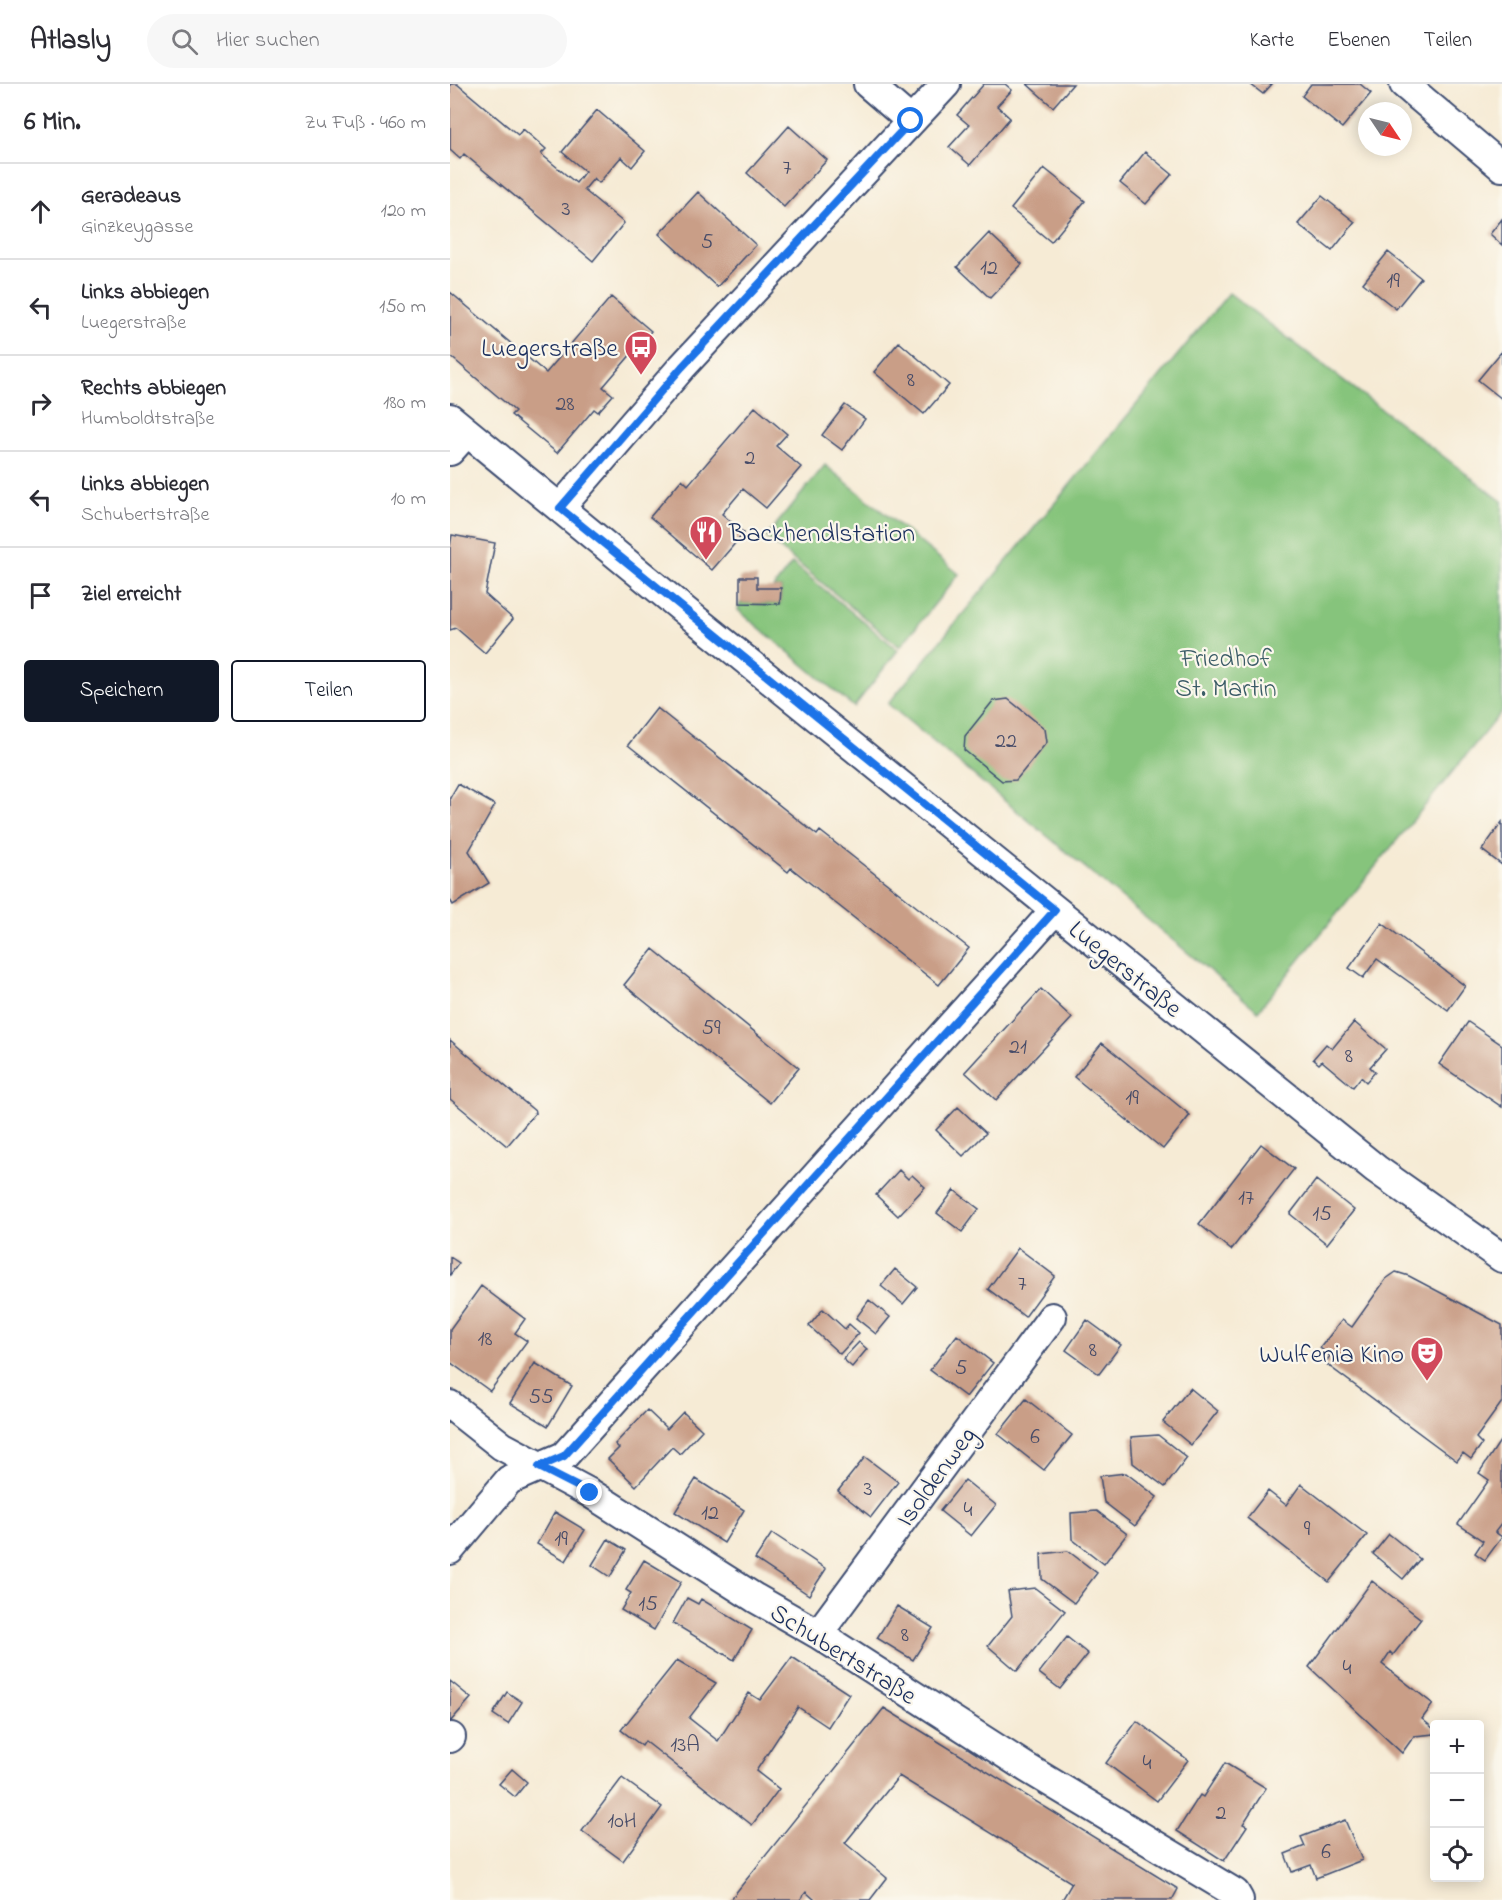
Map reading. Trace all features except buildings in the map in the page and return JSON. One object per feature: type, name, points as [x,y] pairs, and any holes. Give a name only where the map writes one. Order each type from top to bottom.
[{"type":"street","points":[[868,84],[911,121]]},
{"type":"street","points":[[560,508],[682,367],[946,84]]},
{"type":"street","points":[[1404,84],[1502,167]]},
{"type":"street","name":"Luegerstraße","points":[[456,434],[560,508],[1376,1169],[1502,1258]]},
{"type":"street","points":[[450,1551],[509,1480],[564,1456],[1055,910]]},
{"type":"street","name":"Isoldenweg","points":[[818,1634],[1052,1317]]},
{"type":"street","name":"Schubertstraße","points":[[450,1404],[502,1446],[590,1493],[755,1598],[818,1634],[1027,1768],[1235,1893],[1239,1900]]},
{"type":"green space","name":"Friedhof St. Martin","points":[[1229,293],[1502,501],[1502,711],[1258,1011],[888,704]]},
{"type":"green space","points":[[825,465],[959,574],[900,647],[766,537]]},
{"type":"green space","points":[[792,563],[898,650],[854,707],[738,610],[740,603],[780,604],[781,588],[773,588]]},
{"type":"place","name":"Luegerstraße","points":[[641,376]]},
{"type":"place","name":"Backhendlstation","points":[[706,561]]},
{"type":"place","name":"Wulfenia Kino","points":[[1427,1382]]},
{"type":"route","points":[[590,1493],[539,1467],[564,1456],[1055,910],[695,620],[560,508],[682,367],[911,121]]}]
